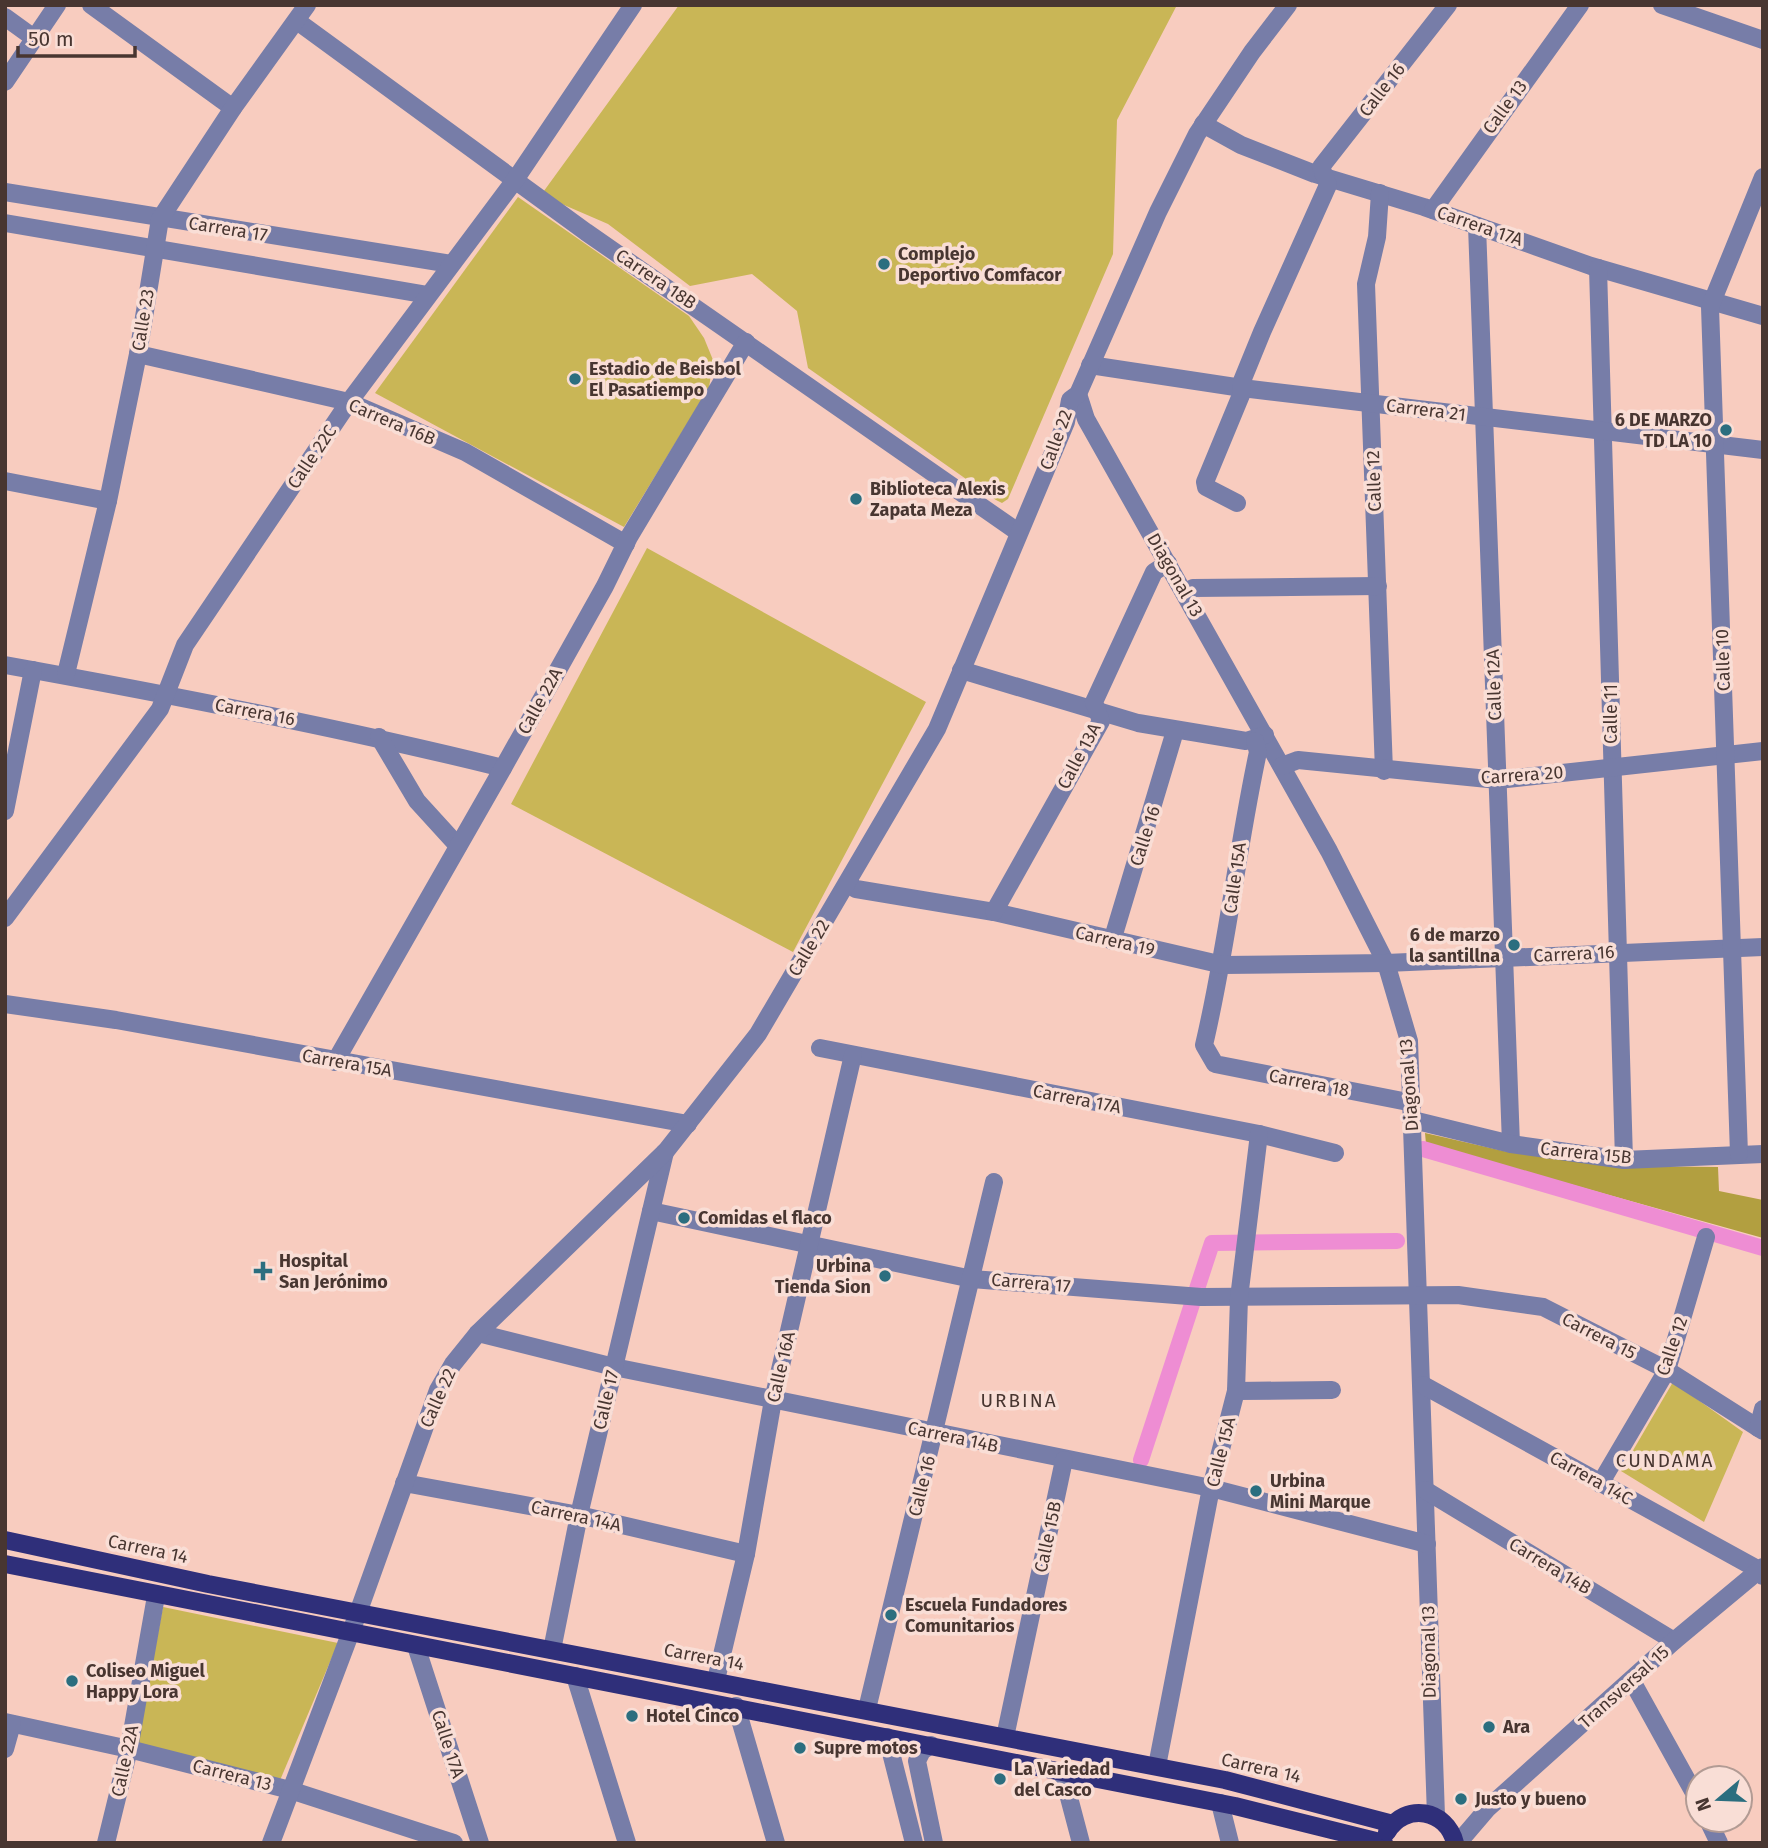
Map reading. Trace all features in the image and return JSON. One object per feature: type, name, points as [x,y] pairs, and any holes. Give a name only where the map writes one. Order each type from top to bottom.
[{"type":"main road","name":"Carrera 14","points":[[5,1539],[358,1613],[1157,1766],[1296,1797],[1393,1824]]},
{"type":"main road","points":[[5,1564],[156,1596],[737,1706],[1062,1771],[1220,1803],[1384,1843],[1393,1824],[1413,1813],[1450,1832]]},
{"type":"street","points":[[5,82],[57,5]]},
{"type":"street","points":[[91,5],[233,108]]},
{"type":"street","name":"Calle 23","points":[[66,674],[108,501],[138,354],[160,219],[233,108],[307,5]]},
{"type":"street","name":"Calle 22C","points":[[5,918],[160,709],[185,645],[349,402],[515,180],[633,5]]},
{"type":"street","name":"Calle 22","points":[[271,1843],[351,1633],[438,1390],[453,1364],[478,1333],[666,1151],[758,1034],[937,729],[1066,422],[1070,400],[1078,394],[1178,169],[1203,124],[1288,5]]},
{"type":"street","name":"Calle 16","points":[[1324,176],[1321,167],[1448,5]]},
{"type":"street","name":"Calle 13","points":[[1433,210],[1580,5]]},
{"type":"street","points":[[1662,5],[1763,40]]},
{"type":"street","points":[[5,17],[34,38]]},
{"type":"street","name":"Carrera 18B","points":[[297,21],[515,180],[1018,532]]},
{"type":"street","name":"Carrera 17A","points":[[1203,124],[1279,162],[1433,210],[1598,268],[1763,316]]},
{"type":"street","points":[[1237,503],[1206,487],[1205,482],[1262,332],[1328,185],[1324,176]]},
{"type":"street","name":"Calle 10","points":[[1740,1154],[1712,301],[1763,177]]},
{"type":"street","name":"Carrera 17","points":[[5,192],[452,264]]},
{"type":"street","name":"Calle 12","points":[[1380,194],[1377,237],[1366,284],[1384,771]]},
{"type":"street","name":"Carrera 17","points":[[5,223],[428,295]]},
{"type":"street","name":"Calle 12A","points":[[1477,226],[1511,1144]]},
{"type":"street","name":"Calle 11","points":[[1598,268],[1624,1160]]},
{"type":"street","name":"Calle 22A","points":[[335,1062],[503,768],[626,544],[746,342]]},
{"type":"street","name":"Carrera 16B","points":[[138,354],[349,402],[465,452],[626,544]]},
{"type":"street","name":"Carrera 21","points":[[1090,365],[1242,388],[1763,450]]},
{"type":"street","name":"Diagonal 13","points":[[1078,394],[1086,419],[1185,592],[1260,738],[1282,766],[1386,963],[1409,1041],[1427,1545],[1450,1832]]},
{"type":"street","points":[[1066,422],[1086,419]]},
{"type":"street","points":[[5,481],[108,501]]},
{"type":"street","name":"Calle 13A","points":[[993,912],[1101,721],[1094,702],[1154,572],[1168,563]]},
{"type":"street","points":[[1185,592],[1193,588],[1378,586]]},
{"type":"street","name":"Carrera 16","points":[[5,665],[66,674],[379,737],[503,768]]},
{"type":"street","points":[[5,811],[33,670]]},
{"type":"street","points":[[961,670],[1175,731],[1260,738]]},
{"type":"street","name":"Calle 16","points":[[1112,941],[1175,731]]},
{"type":"street","points":[[379,737],[417,801],[458,846]]},
{"type":"street","name":"Calle 15A","points":[[1208,1056],[1204,1045],[1223,965],[1238,846],[1260,738]]},
{"type":"street","name":"Carrera 20","points":[[1282,766],[1298,760],[1384,771],[1498,780],[1763,751]]},
{"type":"street","name":"Carrera 19","points":[[848,884],[856,888],[993,912],[1223,965],[1386,963]]},
{"type":"street","name":"Carrera 16","points":[[1386,963],[1763,947]]},
{"type":"street","name":"Carrera 15A","points":[[5,1004],[116,1020],[335,1062],[688,1124]]},
{"type":"street","name":"Carrera 17A","points":[[820,1048],[1259,1134],[1335,1153]]},
{"type":"street","name":"Calle 16A","points":[[716,1680],[746,1554],[773,1400],[853,1055]]},
{"type":"street","name":"Carrera 18","points":[[1208,1056],[1215,1064],[1413,1111]]},
{"type":"street","name":"Carrera 15B","points":[[1413,1111],[1511,1144],[1624,1160],[1763,1154]]},
{"type":"street","name":"Calle 15A","points":[[1157,1766],[1211,1488],[1222,1454],[1236,1391],[1239,1298],[1259,1134]]},
{"type":"street","name":"Calle 17","points":[[552,1650],[579,1515],[666,1151]]},
{"type":"street","name":"Calle 16","points":[[867,1709],[994,1182]]},
{"type":"street","name":"Carrera 17","points":[[650,1211],[972,1279],[1202,1297],[1418,1293]]},
{"type":"street","name":"Calle 12","points":[[1600,1484],[1667,1370],[1706,1237]]},
{"type":"street","name":"Carrera 15","points":[[1418,1293],[1482,1298],[1543,1307],[1667,1370],[1760,1429]]},
{"type":"street","name":"Carrera 14B","points":[[478,1333],[614,1367],[1211,1488],[1427,1545]]},
{"type":"street","name":"Carrera 14C","points":[[1423,1385],[1762,1571]]},
{"type":"street","points":[[1236,1391],[1332,1390]]},
{"type":"street","points":[[1760,1429],[1763,1409]]},
{"type":"street","name":"Calle 15B","points":[[1005,1737],[1064,1460]]},
{"type":"street","name":"Carrera 14A","points":[[404,1483],[579,1515],[746,1554]]},
{"type":"street","name":"Carrera 14B","points":[[1425,1490],[1674,1641]]},
{"type":"street","name":"Transversal 15","points":[[1450,1832],[1488,1808],[1674,1641],[1762,1571]]},
{"type":"street","name":"Calle 22A","points":[[106,1843],[129,1749],[156,1596]]},
{"type":"street","name":"Calle 17A","points":[[416,1646],[481,1843]]},
{"type":"street","points":[[575,1676],[627,1843]]},
{"type":"street","points":[[1632,1681],[1684,1775]]},
{"type":"street","points":[[737,1706],[776,1843]]},
{"type":"street","points":[[5,1749],[8,1723]]},
{"type":"street","name":"Carrera 13","points":[[8,1723],[129,1749],[290,1790],[454,1843]]},
{"type":"street","points":[[887,1737],[914,1843]]},
{"type":"street","points":[[931,1745],[922,1751],[917,1761],[934,1843]]},
{"type":"street","points":[[1062,1771],[1081,1843]]},
{"type":"street","points":[[1220,1803],[1230,1843]]},
{"type":"shaded area","name":"Complejo Deportivo Comfacor","points":[[679,5],[1177,5],[1117,120],[1113,254],[1008,499],[1002,503],[808,368],[797,311],[752,274],[690,286],[608,224],[541,195]]},
{"type":"shaded area","points":[[518,197],[689,316],[704,338],[713,360],[709,388],[624,527],[375,393]]},
{"type":"shaded area","points":[[647,548],[926,702],[793,952],[511,804]]},
{"type":"shaded area","points":[[1425,1133],[1508,1152],[1626,1166],[1718,1167],[1719,1191],[1763,1200],[1763,1238],[1426,1144]]},
{"type":"shaded area","points":[[1673,1382],[1743,1432],[1704,1522],[1621,1471]]},
{"type":"shaded area","points":[[163,1607],[338,1643],[278,1785],[137,1743]]},
{"type":"waterway","points":[[1423,1149],[1763,1248]]},
{"type":"waterway","points":[[1141,1460],[1212,1243],[1397,1241]]},
{"type":"place","name":"Complejo Deportivo Comfacor","points":[[884,264]]},
{"type":"place","name":"Estadio de Beisbol El Pasatiempo","points":[[575,379]]},
{"type":"place","name":"6 DE MARZO TD LA 10","points":[[1726,430]]},
{"type":"place","name":"Biblioteca Alexis Zapata Meza","points":[[856,499]]},
{"type":"place","name":"6 de marzo la santillna","points":[[1514,945]]},
{"type":"place","name":"Comidas el flaco","points":[[684,1218]]},
{"type":"place","name":"Hospital San Jerónimo","points":[[263,1271]]},
{"type":"place","name":"Urbina Tienda Sion","points":[[885,1276]]},
{"type":"place","name":"Urbina Mini Marque","points":[[1256,1491]]},
{"type":"place","name":"Escuela Fundadores Comunitarios","points":[[891,1615]]},
{"type":"place","name":"Coliseo Miguel Happy Lora","points":[[72,1681]]},
{"type":"place","name":"Hotel Cinco","points":[[632,1716]]},
{"type":"place","name":"Ara","points":[[1489,1727]]},
{"type":"place","name":"Supre motos","points":[[800,1748]]},
{"type":"place","name":"La Variedad del Casco","points":[[1000,1779]]},
{"type":"place","name":"Justo y bueno","points":[[1461,1799]]},
{"type":"district","name":"URBINA","points":[[1019,1400]]},
{"type":"district","name":"CUNDAMA","points":[[1665,1460]]}]
